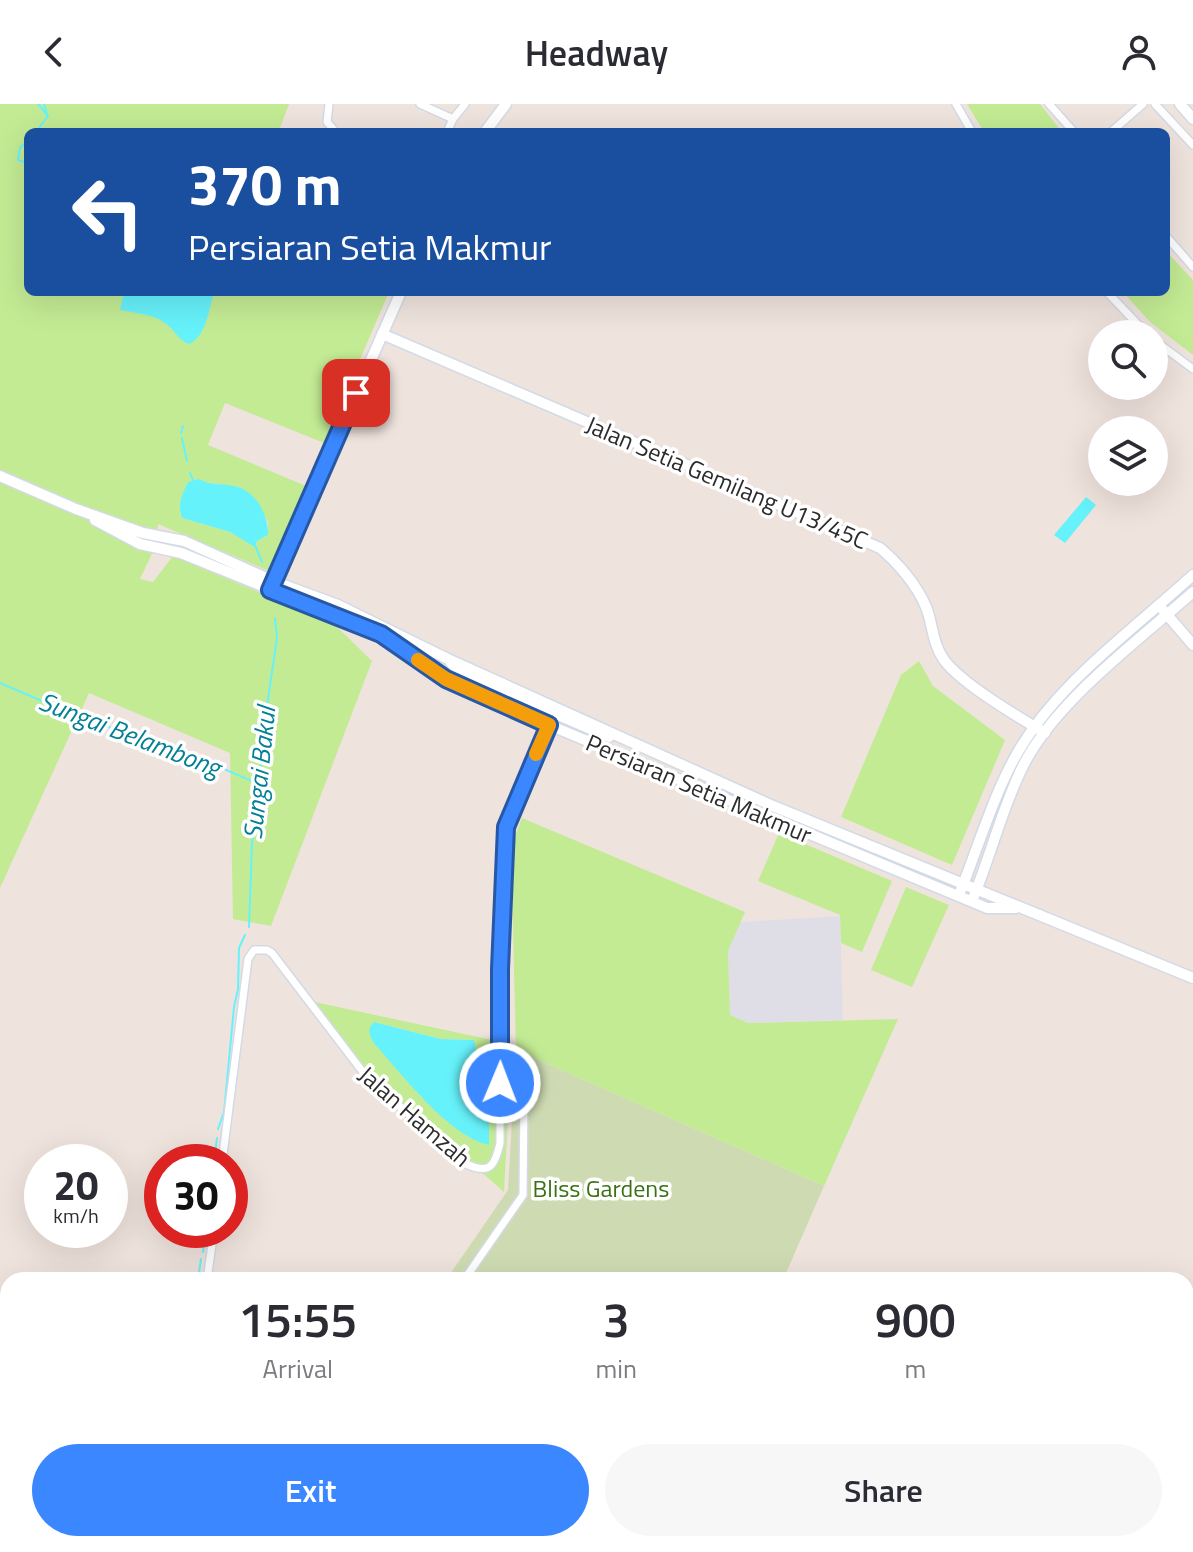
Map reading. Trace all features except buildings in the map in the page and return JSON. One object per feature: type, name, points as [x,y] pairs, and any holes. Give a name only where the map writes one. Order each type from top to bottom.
[{"type":"street","points":[[329,104],[327,122],[332,128]]},
{"type":"street","points":[[420,104],[453,119]]},
{"type":"street","points":[[449,128],[465,104]]},
{"type":"street","points":[[488,128],[506,104]]},
{"type":"street","points":[[956,104],[970,128]]},
{"type":"street","points":[[1049,104],[1070,128]]},
{"type":"street","points":[[1116,128],[1143,104]]},
{"type":"street","points":[[1155,104],[1193,145]]},
{"type":"street","points":[[1180,104],[1193,119]]},
{"type":"street","points":[[1189,104],[1193,112]]},
{"type":"street","points":[[1170,241],[1193,267]]},
{"type":"street","points":[[272,585],[399,296]]},
{"type":"street","points":[[1111,296],[1134,320]]},
{"type":"street","name":"Jalan Setia Gemilang U13/45C","points":[[382,334],[880,548],[894,559],[926,606],[934,641],[943,659],[953,670],[1040,730]]},
{"type":"street","points":[[1168,350],[1193,369]]},
{"type":"street","name":"Persiaran Setia Makmur","points":[[0,476],[76,509],[143,533],[184,541],[381,634],[446,679],[961,890]]},
{"type":"street","points":[[974,896],[1044,715],[1080,676],[1193,575]]},
{"type":"street","name":"Persiaran Setia Makmur","points":[[272,585],[338,605],[448,659],[974,896],[987,908],[1023,908],[1193,978]]},
{"type":"street","points":[[961,890],[1007,773],[1020,750],[1193,592]]},
{"type":"street","points":[[1159,606],[1193,645]]},
{"type":"street","points":[[448,659],[460,673],[551,720],[606,737],[623,737]]},
{"type":"street","points":[[1020,750],[1020,717],[1044,715]]},
{"type":"street","name":"Jalan Hamzah","points":[[224,1144],[248,959],[254,950],[267,950],[369,1080],[454,1154],[479,1170],[494,1163],[500,1143],[506,827],[551,720]]},
{"type":"street","points":[[470,1272],[523,1195],[524,1098],[515,1064],[500,1037]]},
{"type":"street","points":[[208,1272],[211,1248]]},
{"type":"shaded area","points":[[840,916],[843,1020],[748,1023],[730,1015],[728,951],[740,922]]},
{"type":"green space","points":[[0,104],[289,104],[280,128],[24,128],[24,296],[387,296],[324,443],[225,403],[208,445],[306,486],[269,571],[158,524],[156,545],[140,579],[153,582],[173,556],[333,623],[372,661],[271,926],[233,919],[230,753],[89,693],[0,888]],"holes":[[[199,479],[240,488],[260,507],[268,522],[268,535],[257,541],[256,546],[230,532],[182,518],[180,506],[183,496]]]},
{"type":"green space","points":[[967,104],[1040,104],[1059,128],[982,128]]},
{"type":"green space","points":[[1170,255],[1193,280],[1193,355],[1168,336],[1168,320],[1148,320],[1127,296],[1170,296]]},
{"type":"green space","points":[[919,661],[933,686],[1005,740],[952,865],[841,817],[901,675]]},
{"type":"green space","points":[[522,818],[745,912],[728,951],[730,1015],[748,1023],[898,1019],[824,1186],[516,1050],[511,846]]},
{"type":"green space","points":[[779,833],[892,881],[862,952],[841,943],[840,915],[758,881]]},
{"type":"green space","points":[[906,887],[949,905],[912,987],[871,970]]},
{"type":"green space","points":[[310,1001],[492,1040],[508,1120],[504,1192],[362,1067]],"holes":[[[374,1022],[441,1039],[474,1040],[471,1139],[421,1097]]]},
{"type":"green space","name":"Bliss Gardens","points":[[516,1050],[824,1186],[786,1272],[452,1272],[508,1190]]},
{"type":"water","points":[[123,296],[213,296],[203,329],[189,344],[160,320],[120,310]]},
{"type":"water","points":[[199,479],[238,487],[251,494],[264,513],[268,535],[257,541],[255,547],[230,532],[182,518],[180,504],[184,491],[188,482]]},
{"type":"water","points":[[1086,497],[1096,505],[1065,543],[1054,535]]},
{"type":"water","points":[[374,1022],[441,1039],[474,1040],[489,1111],[489,1145],[473,1139],[442,1117],[411,1086],[373,1042],[369,1032]]},
{"type":"waterway","name":"Sungai Bakul","points":[[38,104],[48,116],[39,128]]},
{"type":"waterway","name":"Sungai Bakul","points":[[44,104],[47,114]]},
{"type":"waterway","name":"Sungai Bakul","points":[[24,144],[18,160],[24,162]]},
{"type":"waterway","name":"Sungai Bakul","points":[[181,433],[183,426]]},
{"type":"waterway","name":"Sungai Bakul","points":[[182,438],[187,461]]},
{"type":"waterway","name":"Sungai Bakul","points":[[190,473],[193,480]]},
{"type":"waterway","name":"Sungai Bakul","points":[[255,545],[262,562]]},
{"type":"waterway","name":"Sungai Bakul","points":[[249,927],[252,843],[277,638],[275,618]]},
{"type":"waterway","name":"Sungai Belambong","points":[[0,683],[98,725],[142,734],[259,784]]},
{"type":"waterway","name":"Sungai Bakul","points":[[218,1129],[224,1112],[238,989],[239,948],[245,935]]},
{"type":"waterway","name":"Sungai Bakul","points":[[216,1144],[217,1138]]},
{"type":"waterway","name":"Sungai Bakul","points":[[203,1252],[204,1248]]},
{"type":"waterway","name":"Sungai Bakul","points":[[199,1272],[201,1259]]},
{"type":"slow traffic","points":[[418,660],[446,679],[549,725],[536,754]]},
{"type":"route","points":[[356,393],[270,590],[381,634],[446,679],[549,725],[509,816],[504,841],[500,1083]]}]
